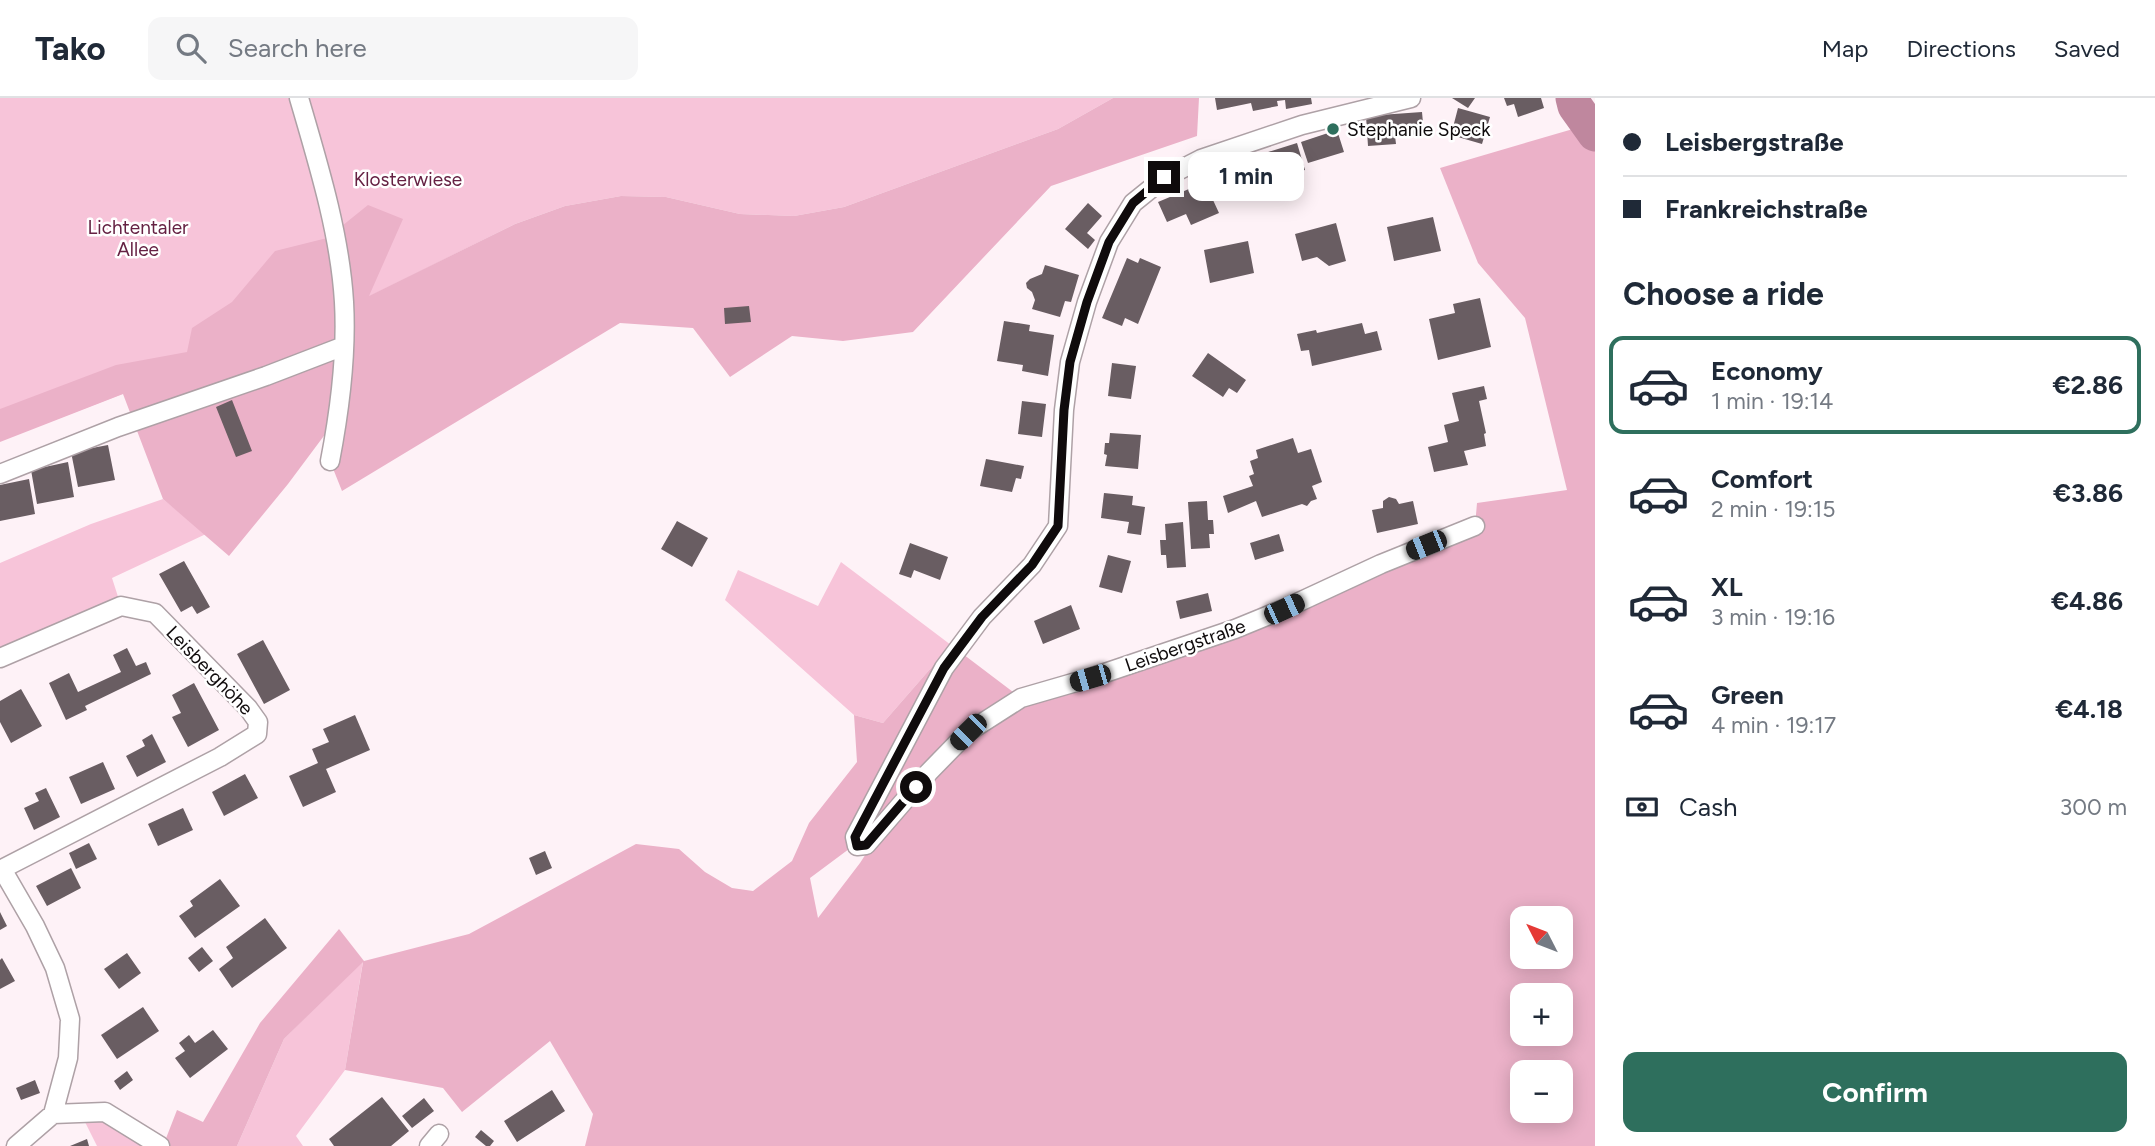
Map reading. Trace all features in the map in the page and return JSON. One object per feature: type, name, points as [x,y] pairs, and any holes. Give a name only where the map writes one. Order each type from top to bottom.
[{"type":"street","points":[[299,98],[325,183],[344,300],[339,415],[330,461]]},
{"type":"street","name":"Leisbergstraße","points":[[1411,98],[1302,125],[1201,159],[1164,177],[1133,203],[1109,242],[1087,302],[1070,362],[1064,410],[1058,526],[1032,565],[982,617],[944,668],[855,837],[857,846],[866,845],[929,772],[968,732],[1021,698],[1090,678],[1235,629],[1381,564],[1475,526]]},
{"type":"street","points":[[0,474],[118,426],[265,376],[344,345]]},
{"type":"street","name":"Leisberghöhe","points":[[0,658],[121,606],[155,613],[248,708],[258,722],[262,735],[1,869],[35,926],[55,968],[70,1019],[68,1058],[54,1114]]},
{"type":"street","points":[[16,1146],[54,1114],[106,1112],[160,1146]]},
{"type":"green space","name":"Lichtentaler Allee","points":[[0,98],[1113,98],[1058,129],[844,207],[794,216],[740,214],[666,197],[621,196],[565,206],[515,224],[344,309],[0,441]]},
{"type":"green space","points":[[163,499],[206,534],[112,578],[121,606],[0,658],[0,563],[91,524]]},
{"type":"green space","points":[[841,562],[951,645],[883,723],[854,715],[725,600],[738,570],[818,606]]},
{"type":"green space","points":[[363,961],[345,1070],[296,1136],[303,1146],[237,1146],[284,1039]]},
{"type":"green space","points":[[105,1120],[143,1146],[97,1146],[85,1122]]},
{"type":"shaded area","points":[[1113,98],[1199,98],[1197,136],[1051,186],[913,332],[843,341],[792,336],[730,377],[693,328],[620,323],[342,491],[330,461],[338,417],[229,556],[163,499],[123,394],[0,442],[0,409],[116,365],[187,352],[192,328],[232,302],[275,251],[327,238],[368,205],[403,219],[369,296],[515,224],[565,206],[621,196],[666,197],[740,214],[794,216],[844,207],[1058,129]]},
{"type":"shaded area","points":[[1563,98],[1590,98],[1595,112],[1595,1146],[585,1146],[593,1114],[550,1041],[462,1112],[443,1088],[345,1070],[363,962],[284,1039],[237,1146],[169,1146],[165,1141],[177,1110],[203,1122],[260,1023],[339,929],[364,961],[469,934],[636,844],[679,849],[705,872],[732,888],[753,891],[792,861],[809,823],[857,762],[854,715],[883,723],[951,645],[1021,698],[1090,678],[1475,526],[1477,503],[1567,490],[1525,318],[1478,263],[1440,168],[1573,129]],"holes":[[[888,820],[860,863],[818,918],[810,878]]]},
{"type":"building","points":[[1215,98],[1311,98],[1312,104],[1286,109],[1285,100],[1277,101],[1278,106],[1253,111],[1251,103],[1217,110]]},
{"type":"building","points":[[1452,98],[1475,98],[1468,108]]},
{"type":"building","points":[[1504,98],[1541,98],[1544,108],[1518,117],[1514,104],[1507,106]]},
{"type":"building","points":[[1458,108],[1490,117],[1482,144],[1451,135]]},
{"type":"building","points":[[1422,112],[1424,134],[1395,136],[1396,144],[1368,146],[1366,116]]},
{"type":"building","points":[[1337,130],[1344,152],[1308,163],[1301,142]]},
{"type":"building","points":[[1297,143],[1305,170],[1296,172],[1294,164],[1268,172],[1262,154]]},
{"type":"building","points":[[1256,152],[1266,182],[1252,187],[1255,195],[1241,199],[1239,192],[1231,194],[1221,163]]},
{"type":"building","points":[[1216,180],[1223,196],[1213,200],[1219,213],[1191,225],[1186,214],[1167,222],[1158,202]]},
{"type":"building","points":[[1088,203],[1102,216],[1087,233],[1095,240],[1088,249],[1065,229]]},
{"type":"building","points":[[1433,217],[1441,251],[1394,261],[1387,227]]},
{"type":"building","points":[[1336,223],[1346,261],[1329,266],[1317,257],[1302,261],[1295,234]]},
{"type":"building","points":[[1248,241],[1254,273],[1210,283],[1204,250]]},
{"type":"building","points":[[1127,258],[1138,263],[1140,258],[1161,267],[1138,324],[1125,318],[1122,326],[1102,318]]},
{"type":"building","points":[[1045,265],[1079,275],[1071,302],[1065,301],[1060,317],[1032,309],[1035,300],[1026,283],[1042,274]]},
{"type":"building","points":[[1480,298],[1491,347],[1438,360],[1429,319],[1455,313],[1453,304]]},
{"type":"building","points":[[749,306],[751,322],[725,324],[724,308]]},
{"type":"building","points":[[1004,321],[1030,325],[1029,331],[1054,335],[1048,376],[1022,371],[1023,365],[997,361]]},
{"type":"building","points":[[1362,323],[1365,334],[1377,331],[1382,350],[1312,366],[1309,350],[1301,351],[1297,334],[1316,330],[1317,333]]},
{"type":"building","points":[[1208,353],[1246,380],[1237,393],[1229,388],[1223,397],[1192,376]]},
{"type":"building","points":[[1112,363],[1136,366],[1131,399],[1108,396]]},
{"type":"building","points":[[1484,386],[1487,399],[1479,401],[1486,446],[1464,451],[1468,465],[1434,472],[1428,447],[1448,442],[1444,425],[1459,421],[1452,393]]},
{"type":"building","points":[[232,400],[252,451],[236,457],[216,407]]},
{"type":"building","points":[[1022,401],[1046,404],[1042,437],[1018,434]]},
{"type":"building","points":[[1110,433],[1141,435],[1138,469],[1105,466],[1105,443],[1109,443]]},
{"type":"building","points":[[1293,438],[1298,453],[1311,449],[1322,482],[1312,486],[1317,499],[1307,506],[1302,504],[1262,517],[1256,501],[1228,513],[1223,496],[1253,486],[1249,476],[1254,474],[1250,461],[1258,458],[1256,450]]},
{"type":"building","points":[[108,445],[115,480],[78,487],[71,452]]},
{"type":"building","points":[[986,459],[1024,466],[1021,479],[1016,478],[1012,492],[980,486]]},
{"type":"building","points":[[68,462],[74,497],[37,504],[31,470]]},
{"type":"building","points":[[29,479],[35,514],[0,521],[0,485]]},
{"type":"building","points":[[1104,493],[1133,496],[1132,505],[1145,507],[1141,535],[1127,533],[1129,522],[1101,518]]},
{"type":"building","points":[[1389,497],[1396,499],[1399,504],[1413,501],[1418,524],[1377,533],[1372,510],[1383,508],[1383,501]]},
{"type":"building","points":[[1207,501],[1208,520],[1213,520],[1214,534],[1209,534],[1210,548],[1191,549],[1188,502]]},
{"type":"building","points":[[677,521],[708,538],[692,567],[661,549]]},
{"type":"building","points":[[1183,522],[1186,567],[1167,568],[1166,555],[1161,555],[1160,540],[1166,540],[1165,524]]},
{"type":"building","points":[[1279,534],[1284,551],[1255,560],[1250,543]]},
{"type":"building","points":[[910,543],[948,557],[940,580],[914,570],[911,578],[899,574]]},
{"type":"building","points":[[1108,555],[1131,561],[1122,593],[1099,587]]},
{"type":"building","points":[[184,561],[210,607],[197,614],[192,606],[181,612],[159,574]]},
{"type":"building","points":[[1208,593],[1212,611],[1180,619],[1176,601]]},
{"type":"building","points":[[1071,605],[1080,629],[1043,644],[1034,621]]},
{"type":"building","points":[[263,640],[290,690],[264,704],[237,654]]},
{"type":"building","points":[[127,648],[136,666],[146,662],[151,674],[85,706],[87,710],[66,720],[49,683],[69,673],[78,692],[121,672],[113,655]]},
{"type":"building","points":[[194,683],[219,730],[188,747],[172,717],[181,713],[172,695]]},
{"type":"building","points":[[21,689],[42,726],[11,743],[0,722],[0,701]]},
{"type":"building","points":[[355,715],[370,750],[326,769],[336,792],[303,807],[289,776],[318,763],[312,749],[329,742],[323,729]]},
{"type":"building","points":[[152,734],[166,762],[137,777],[126,756],[145,746],[142,740]]},
{"type":"building","points":[[103,762],[115,789],[81,804],[69,777]]},
{"type":"building","points":[[245,774],[258,798],[224,816],[212,792]]},
{"type":"building","points":[[46,788],[60,817],[34,830],[24,808],[39,801],[35,793]]},
{"type":"building","points":[[183,808],[193,830],[158,846],[148,824]]},
{"type":"building","points":[[89,843],[97,859],[76,869],[69,853]]},
{"type":"building","points":[[545,851],[552,868],[536,875],[529,858]]},
{"type":"building","points":[[71,868],[81,888],[47,906],[36,886]]},
{"type":"building","points":[[220,879],[240,906],[195,938],[179,916],[193,906],[190,901]]},
{"type":"building","points":[[0,912],[7,926],[0,930]]},
{"type":"building","points":[[265,918],[287,948],[232,988],[219,969],[233,958],[226,947]]},
{"type":"building","points":[[202,947],[213,961],[199,972],[188,958]]},
{"type":"building","points":[[127,953],[141,973],[119,989],[104,969]]},
{"type":"building","points":[[2,958],[15,981],[0,989],[0,960]]},
{"type":"building","points":[[143,1007],[159,1031],[117,1059],[101,1035]]},
{"type":"building","points":[[213,1030],[228,1049],[190,1078],[175,1058],[185,1051],[179,1043],[189,1035],[195,1043]]},
{"type":"building","points":[[127,1071],[133,1080],[120,1090],[114,1081]]},
{"type":"building","points":[[35,1080],[40,1093],[21,1100],[16,1088]]},
{"type":"building","points":[[552,1090],[565,1111],[517,1142],[504,1121]]},
{"type":"building","points":[[382,1097],[409,1131],[391,1146],[334,1146],[329,1139]]},
{"type":"building","points":[[424,1098],[434,1111],[412,1128],[402,1116]]},
{"type":"building","points":[[481,1130],[494,1141],[490,1146],[475,1137]]},
{"type":"building","points":[[87,1139],[89,1146],[70,1146]]},
{"type":"waterway","points":[[1573,98],[1575,106],[1595,134]]},
{"type":"place","name":"Stephanie Speck","points":[[1333,129]]},
{"type":"route","points":[[916,787],[866,845],[857,846],[855,837],[944,668],[982,617],[1032,565],[1058,526],[1064,410],[1070,362],[1087,302],[1109,242],[1133,203],[1164,177]]},
{"type":"park label","name":"Klosterwiese","points":[[408,179]]}]
